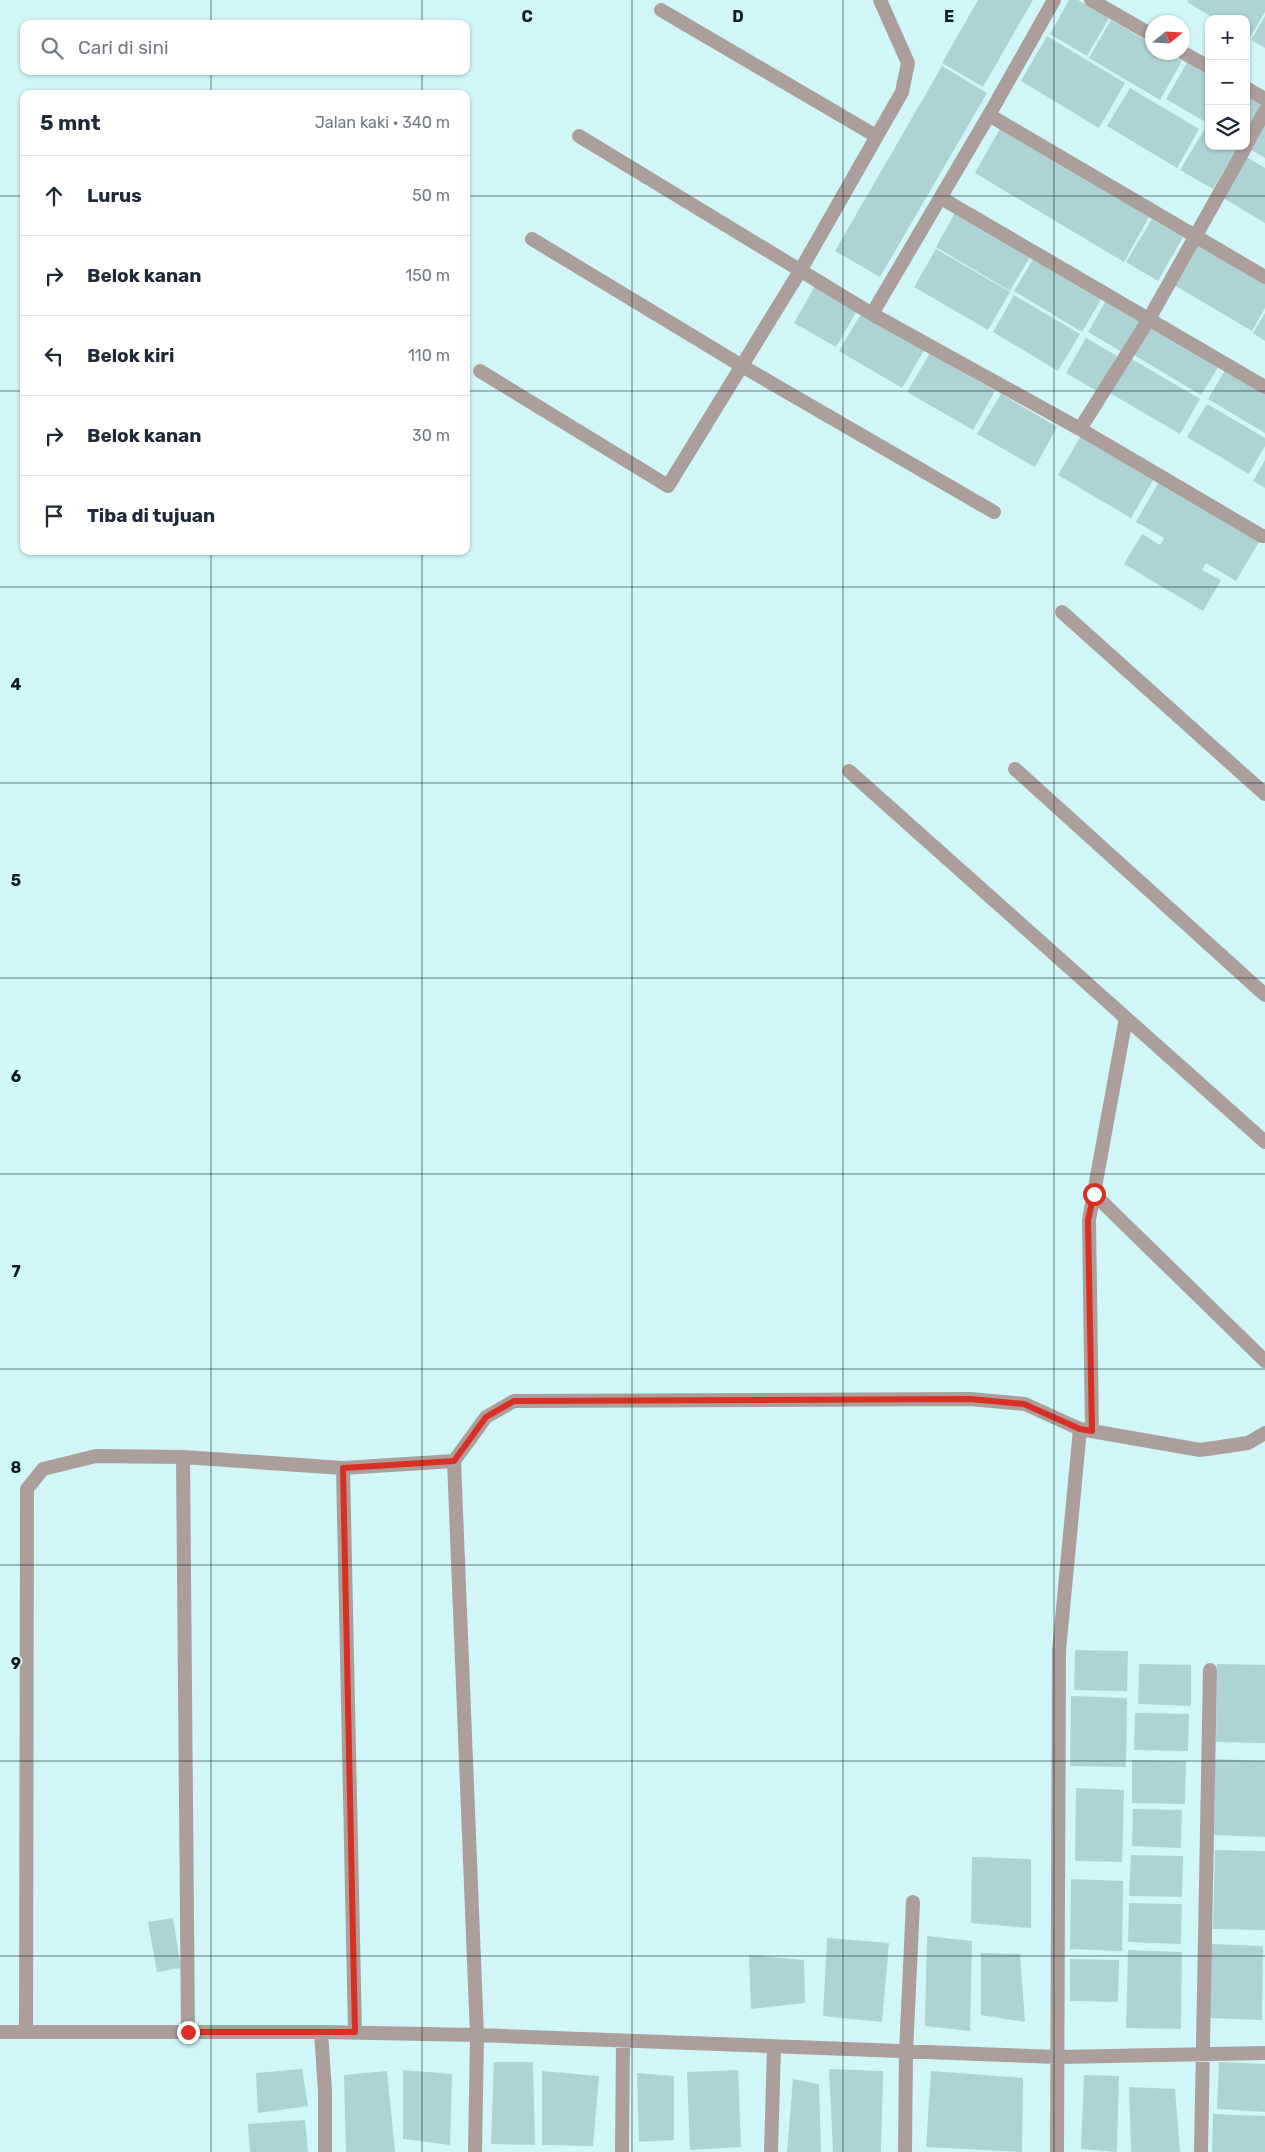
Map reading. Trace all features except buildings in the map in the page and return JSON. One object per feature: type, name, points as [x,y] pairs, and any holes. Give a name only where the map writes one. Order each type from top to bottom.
[{"type":"street","points":[[480,371],[668,486],[800,271],[902,92],[908,63],[880,0]]},
{"type":"street","points":[[872,314],[941,198],[1054,0]]},
{"type":"street","points":[[1091,0],[1145,31]]},
{"type":"street","points":[[661,10],[876,136]]},
{"type":"street","points":[[1190,56],[1205,65]]},
{"type":"street","points":[[1250,90],[1265,99]]},
{"type":"street","points":[[1250,139],[1265,111]]},
{"type":"street","points":[[989,115],[1265,277]]},
{"type":"street","points":[[579,136],[872,314],[1080,429],[1262,536],[1265,536]]},
{"type":"street","points":[[1080,429],[1149,319],[1244,150]]},
{"type":"street","points":[[941,198],[1265,388]]},
{"type":"street","points":[[532,240],[742,366],[994,512]]},
{"type":"street","points":[[1062,612],[1265,794]]},
{"type":"street","points":[[1015,769],[1265,995]]},
{"type":"street","points":[[849,771],[1265,1142]]},
{"type":"street","points":[[1057,2152],[1059,1651],[1086,1430],[1088,1220],[1126,1018]]},
{"type":"street","points":[[1094,1194],[1265,1361]]},
{"type":"street","points":[[475,2152],[477,2036],[454,1461],[486,1417],[514,1401],[970,1399],[1024,1404],[1086,1430],[1200,1450],[1248,1444],[1265,1433]]},
{"type":"street","points":[[26,2032],[28,1489],[43,1469],[96,1456],[184,1457],[343,1468],[454,1461]]},
{"type":"street","points":[[184,1457],[188,2032]]},
{"type":"street","points":[[343,1468],[355,2032]]},
{"type":"street","points":[[1202,2152],[1210,1670]]},
{"type":"street","points":[[906,2152],[906,2052],[913,1902]]},
{"type":"street","points":[[0,2032],[355,2032],[1058,2057],[1265,2054]]},
{"type":"street","points":[[320,2032],[325,2092],[325,2152]]},
{"type":"street","points":[[622,2152],[623,2041]]},
{"type":"street","points":[[771,2152],[774,2048]]},
{"type":"route","points":[[188,2032],[355,2032],[343,1468],[454,1461],[486,1417],[514,1401],[970,1399],[1024,1404],[1080,1429],[1092,1431],[1088,1220],[1094,1194]]}]
